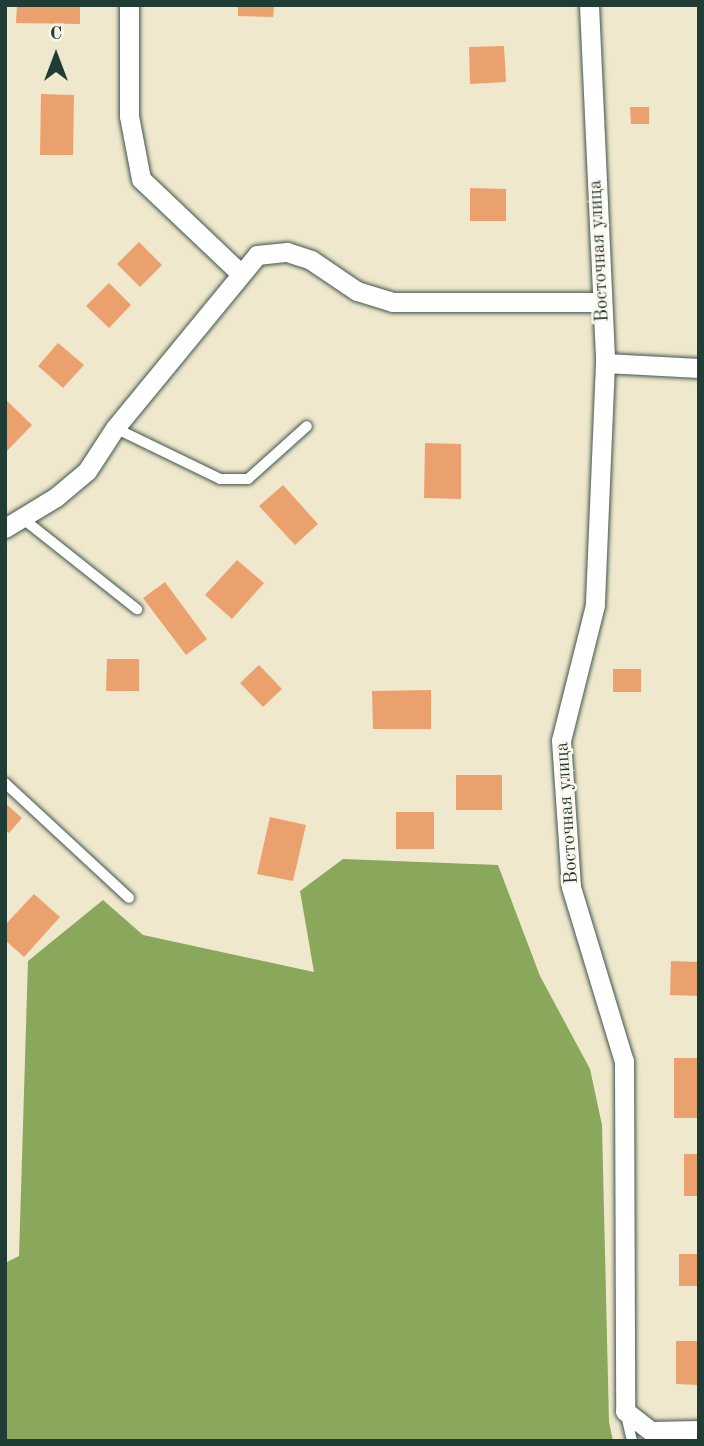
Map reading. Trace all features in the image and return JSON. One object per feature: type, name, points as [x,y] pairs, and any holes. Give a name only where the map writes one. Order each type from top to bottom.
[{"type":"street","points":[[129,5],[129,116],[141,179],[240,273]]},
{"type":"street","name":"Восточная улица","points":[[589,5],[605,363],[595,605],[561,740],[572,887],[624,1060],[625,1411]]},
{"type":"street","points":[[14,523],[88,471],[115,428],[257,255],[287,252],[311,260],[357,291],[392,302],[601,302]]},
{"type":"street","points":[[605,363],[699,368]]},
{"type":"street","points":[[625,1411],[651,1431],[699,1430]]},
{"type":"lane","points":[[115,428],[220,479],[248,479],[307,426]]},
{"type":"lane","points":[[14,523],[137,609]]},
{"type":"lane","points":[[5,783],[129,898]]},
{"type":"lane","points":[[625,1411],[632,1441]]},
{"type":"green space","points":[[343,859],[498,865],[540,976],[590,1069],[602,1125],[609,1422],[613,1441],[5,1441],[5,1263],[19,1256],[28,961],[103,900],[143,935],[314,972],[300,891]]},
{"type":"building","points":[[17,5],[80,5],[80,24],[16,23]]},
{"type":"building","points":[[238,5],[274,5],[273,17],[238,16]]},
{"type":"building","points":[[504,46],[506,82],[470,84],[469,47]]},
{"type":"building","points":[[41,94],[74,95],[73,155],[40,155]]},
{"type":"building","points":[[630,107],[649,107],[649,124],[631,124]]},
{"type":"building","points":[[470,188],[506,189],[506,221],[470,221]]},
{"type":"building","points":[[139,242],[162,265],[140,287],[117,264]]},
{"type":"building","points":[[109,283],[131,305],[109,328],[86,306]]},
{"type":"building","points":[[58,343],[84,365],[63,388],[38,366]]},
{"type":"building","points":[[5,399],[32,425],[5,453]]},
{"type":"building","points":[[425,443],[461,444],[461,499],[424,498]]},
{"type":"building","points":[[283,485],[318,524],[295,545],[259,506]]},
{"type":"building","points":[[237,560],[264,583],[232,619],[205,595]]},
{"type":"building","points":[[165,582],[207,639],[186,655],[143,598]]},
{"type":"building","points":[[107,659],[139,659],[139,691],[106,691]]},
{"type":"building","points":[[259,665],[282,689],[263,707],[240,683]]},
{"type":"building","points":[[613,669],[641,669],[641,692],[613,692]]},
{"type":"building","points":[[431,690],[431,729],[373,729],[372,691]]},
{"type":"building","points":[[456,775],[502,775],[502,810],[456,810]]},
{"type":"building","points":[[5,803],[22,818],[9,833],[5,830]]},
{"type":"building","points":[[396,812],[434,812],[434,849],[396,849]]},
{"type":"building","points":[[270,817],[306,825],[293,881],[257,874]]},
{"type":"building","points":[[34,894],[60,917],[24,957],[5,940],[5,925]]},
{"type":"building","points":[[671,961],[699,962],[699,996],[670,995]]},
{"type":"building","points":[[674,1058],[699,1058],[699,1118],[674,1118]]},
{"type":"building","points":[[684,1154],[699,1154],[699,1196],[684,1196]]},
{"type":"building","points":[[679,1254],[699,1254],[699,1286],[679,1286]]},
{"type":"building","points":[[676,1341],[699,1341],[699,1385],[676,1384]]}]
